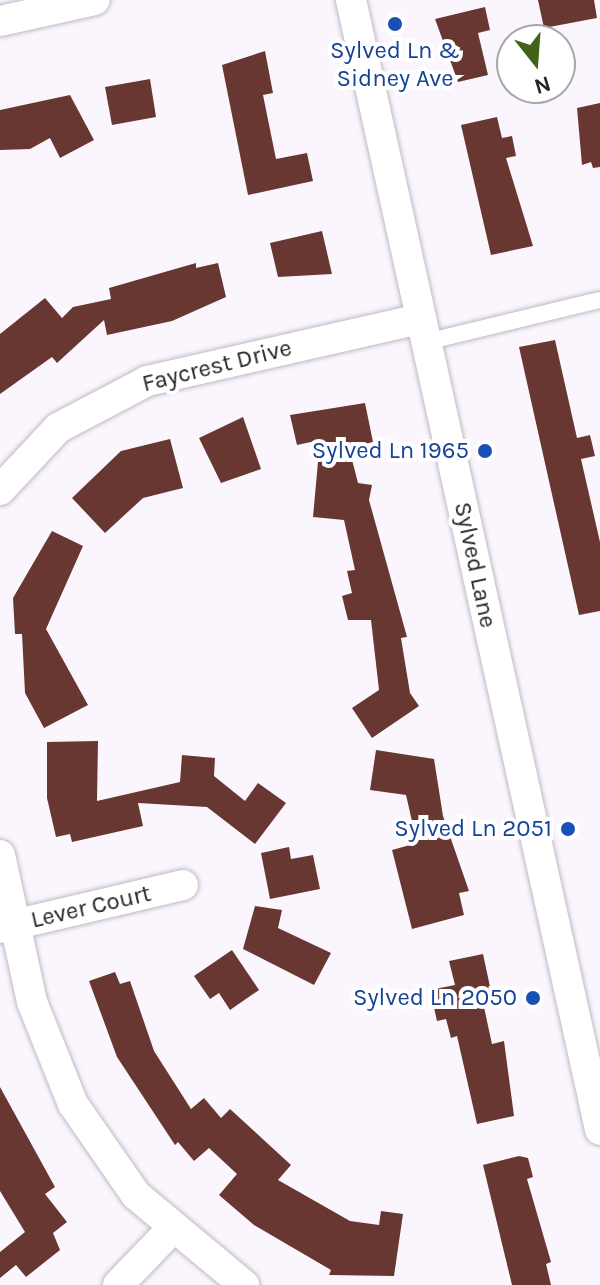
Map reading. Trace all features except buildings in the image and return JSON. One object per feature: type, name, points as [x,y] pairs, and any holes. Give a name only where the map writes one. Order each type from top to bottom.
[{"type":"street","points":[[0,21],[95,0]]},
{"type":"street","name":"Sylved Lane","points":[[351,0],[600,1130]]},
{"type":"street","name":"Faycrest Drive","points":[[0,490],[58,428],[147,381],[424,330]]},
{"type":"street","points":[[0,855],[8,926],[32,1002],[73,1104],[136,1195],[171,1230],[244,1285]]},
{"type":"street","name":"Lever Court","points":[[8,926],[183,885]]},
{"type":"street","points":[[118,1285],[171,1230]]},
{"type":"lane","points":[[424,330],[600,300]]},
{"type":"place","name":"Sylved Ln & Sidney Ave","points":[[395,24]]},
{"type":"place","name":"Sylved Ln 1965","points":[[485,451]]},
{"type":"place","name":"Sylved Ln 2051","points":[[568,829]]},
{"type":"place","name":"Sylved Ln 2050","points":[[533,998]]}]
